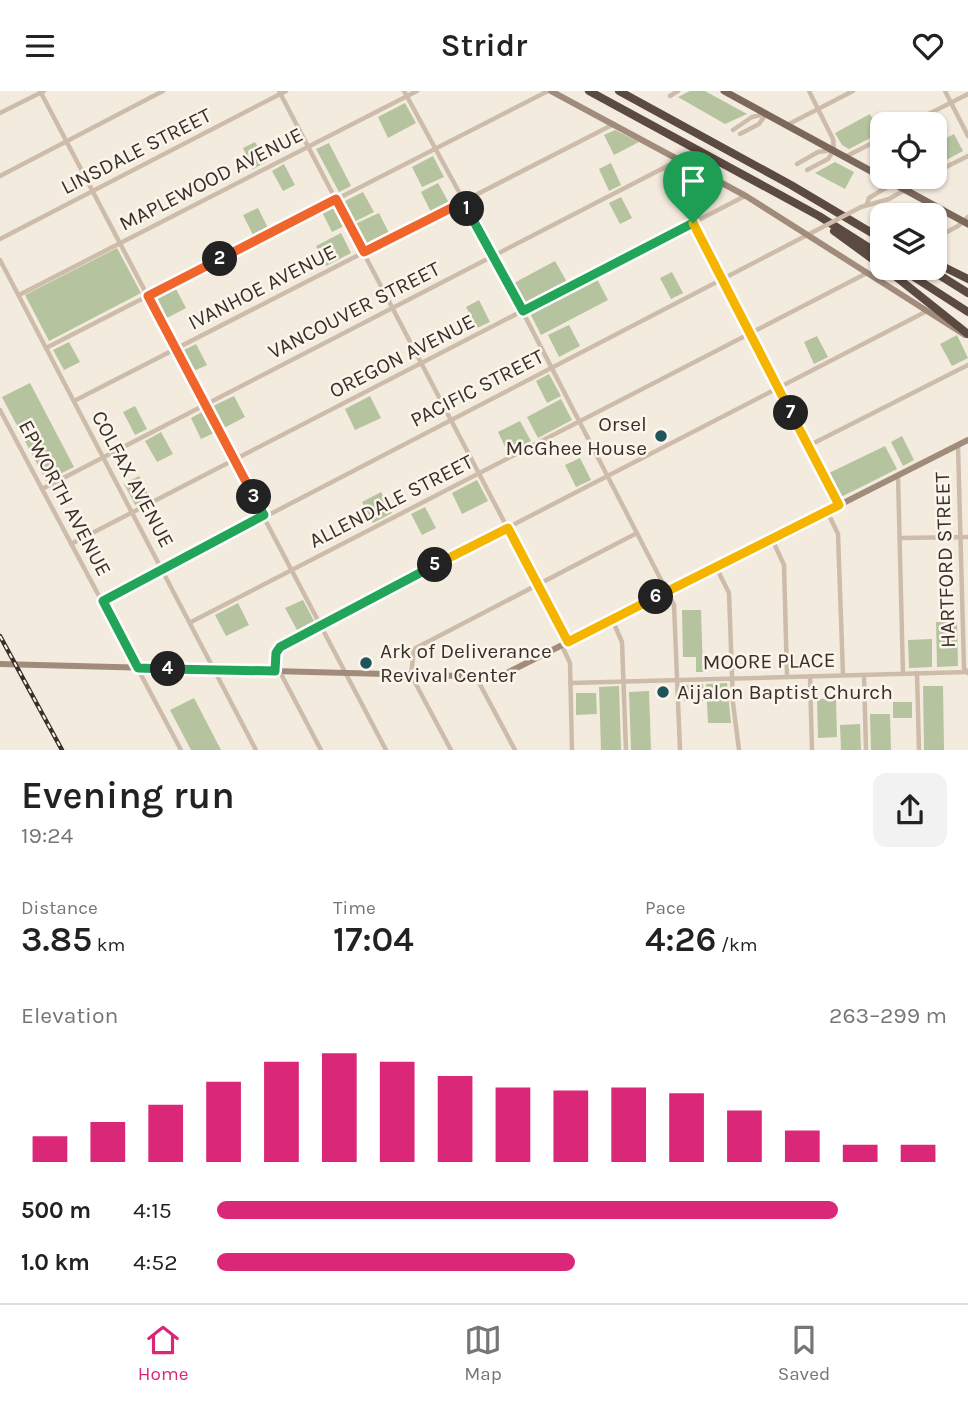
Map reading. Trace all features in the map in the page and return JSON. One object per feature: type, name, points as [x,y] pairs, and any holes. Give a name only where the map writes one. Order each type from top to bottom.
[{"type":"highway","points":[[589,91],[801,206],[870,249]]},
{"type":"highway","points":[[618,91],[870,231]]},
{"type":"highway","points":[[801,206],[870,257]]},
{"type":"highway","points":[[861,225],[870,228]]},
{"type":"highway","points":[[947,268],[968,279]]},
{"type":"highway","points":[[899,280],[968,335]]},
{"type":"highway","points":[[919,280],[968,312]]},
{"type":"highway","points":[[947,280],[968,293]]},
{"type":"main road","points":[[728,92],[870,171]]},
{"type":"main road","points":[[904,190],[966,221]]},
{"type":"street","points":[[0,113],[42,91],[386,750]]},
{"type":"street","points":[[0,176],[163,91]]},
{"type":"street","name":"MAPLEWOOD AVENUE","points":[[19,295],[406,94],[417,91]]},
{"type":"street","points":[[46,348],[549,91],[746,196],[968,335]]},
{"type":"street","points":[[670,96],[678,91]]},
{"type":"street","points":[[807,170],[828,159],[834,151],[833,139],[809,91]]},
{"type":"street","points":[[786,125],[853,91]]},
{"type":"street","points":[[945,91],[968,136]]},
{"type":"street","points":[[282,92],[308,147],[538,585],[564,643],[569,660],[572,750]]},
{"type":"street","name":"LINSDALE STREET","points":[[0,239],[282,92]]},
{"type":"street","points":[[406,94],[494,255],[675,610],[680,750]]},
{"type":"street","points":[[933,112],[968,94]]},
{"type":"street","points":[[733,130],[751,117],[766,114]]},
{"type":"street","points":[[740,134],[759,124],[766,114]]},
{"type":"street","name":"IVANHOE AVENUE","points":[[74,401],[614,124]]},
{"type":"street","points":[[845,157],[870,144]]},
{"type":"street","points":[[797,165],[818,152],[834,151]]},
{"type":"street","points":[[947,166],[968,156]]},
{"type":"street","name":"VANCOUVER STREET","points":[[42,489],[681,159]]},
{"type":"street","points":[[664,168],[839,505]]},
{"type":"street","name":"PACIFIC STREET","points":[[867,204],[869,198],[884,189]]},
{"type":"street","name":"PACIFIC STREET","points":[[103,601],[815,230],[867,204],[879,203],[904,190]]},
{"type":"street","name":"OREGON AVENUE","points":[[71,544],[746,196]]},
{"type":"street","points":[[947,232],[966,221]]},
{"type":"street","name":"COLFAX AVENUE","points":[[0,260],[256,750]]},
{"type":"street","name":"ALLENDALE STREET","points":[[191,622],[868,273]]},
{"type":"street","points":[[321,750],[278,672],[276,653],[280,647],[927,311]]},
{"type":"street","points":[[808,446],[968,365]]},
{"type":"street","name":"EPWORTH AVENUE","points":[[0,410],[181,750]]},
{"type":"street","points":[[0,664],[499,677],[968,440]]},
{"type":"street","name":"HARTFORD STREET","points":[[958,445],[964,668],[968,672]]},
{"type":"street","points":[[898,475],[903,674]]},
{"type":"street","points":[[827,511],[838,534],[843,675]]},
{"type":"street","points":[[450,750],[411,675],[413,652],[418,646],[637,533]]},
{"type":"street","points":[[900,538],[968,537]]},
{"type":"street","points":[[772,539],[784,565],[787,677]]},
{"type":"street","points":[[716,567],[729,593],[732,678],[739,750]]},
{"type":"street","points":[[612,619],[622,640],[626,750]]},
{"type":"street","name":"MOORE PLACE","points":[[570,683],[968,672]]},
{"type":"street","points":[[917,673],[919,750]]},
{"type":"street","points":[[864,675],[866,750]]},
{"type":"street","points":[[475,676],[514,750]]},
{"type":"street","points":[[810,676],[812,750]]},
{"type":"green space","points":[[690,91],[705,91],[747,114],[725,124],[678,97]]},
{"type":"green space","points":[[405,103],[416,123],[388,138],[378,117]]},
{"type":"green space","points":[[870,114],[870,138],[849,149],[842,145],[835,133]]},
{"type":"green space","points":[[615,130],[639,142],[614,155],[604,135]]},
{"type":"green space","points":[[954,134],[963,151],[947,160],[947,138]]},
{"type":"green space","points":[[255,142],[266,162],[253,169],[243,148]]},
{"type":"green space","points":[[329,143],[351,186],[339,192],[316,149]]},
{"type":"green space","points":[[433,156],[444,177],[422,187],[412,167]]},
{"type":"green space","points":[[835,162],[854,172],[845,189],[815,173]]},
{"type":"green space","points":[[611,163],[621,185],[609,191],[599,169]]},
{"type":"green space","points":[[284,164],[295,185],[283,191],[272,171]]},
{"type":"green space","points":[[438,183],[449,203],[431,212],[421,192]]},
{"type":"green space","points":[[363,192],[374,212],[354,222],[343,202]]},
{"type":"green space","points":[[621,197],[632,218],[620,224],[609,203]]},
{"type":"green space","points":[[334,206],[344,226],[332,232],[322,212]]},
{"type":"green space","points":[[258,208],[268,228],[253,235],[243,215]]},
{"type":"green space","points":[[379,213],[389,233],[366,245],[355,224]]},
{"type":"green space","points":[[341,233],[351,253],[326,266],[316,246]]},
{"type":"green space","points":[[117,248],[141,293],[49,341],[25,295]]},
{"type":"green space","points":[[555,261],[567,282],[525,304],[514,283]]},
{"type":"green space","points":[[672,272],[683,293],[671,299],[660,278]]},
{"type":"green space","points":[[597,279],[608,300],[541,335],[530,313]]},
{"type":"green space","points":[[176,289],[186,308],[167,318],[157,298]]},
{"type":"green space","points":[[479,300],[490,322],[477,328],[466,307]]},
{"type":"green space","points":[[569,325],[580,346],[559,357],[548,335]]},
{"type":"green space","points":[[957,335],[968,358],[952,366],[940,344]]},
{"type":"green space","points":[[817,336],[828,357],[814,364],[804,342]]},
{"type":"green space","points":[[69,342],[80,362],[64,370],[53,350]]},
{"type":"green space","points":[[196,344],[207,365],[194,371],[184,350]]},
{"type":"green space","points":[[549,374],[561,396],[547,403],[536,381]]},
{"type":"green space","points":[[30,383],[74,467],[46,481],[2,397]]},
{"type":"green space","points":[[234,396],[245,417],[224,428],[213,406]]},
{"type":"green space","points":[[370,396],[381,418],[355,430],[345,409]]},
{"type":"green space","points":[[561,399],[572,420],[538,438],[527,417]]},
{"type":"green space","points":[[135,406],[147,429],[135,435],[123,412]]},
{"type":"green space","points":[[204,411],[214,433],[201,439],[191,418]]},
{"type":"green space","points":[[520,421],[531,441],[508,453],[498,432]]},
{"type":"green space","points":[[161,432],[173,454],[157,462],[145,441]]},
{"type":"green space","points":[[902,436],[914,460],[903,466],[891,442]]},
{"type":"green space","points":[[885,446],[897,469],[841,497],[829,473]]},
{"type":"green space","points":[[580,458],[591,480],[576,487],[565,465]]},
{"type":"green space","points":[[139,476],[150,498],[135,505],[124,484]]},
{"type":"green space","points":[[477,480],[488,501],[462,514],[452,493]]},
{"type":"green space","points":[[381,492],[392,513],[373,523],[362,502]]},
{"type":"green space","points":[[425,507],[436,528],[422,535],[411,514]]},
{"type":"green space","points":[[303,600],[314,621],[297,630],[285,608]]},
{"type":"green space","points":[[238,603],[249,625],[226,636],[215,615]]},
{"type":"green space","points":[[682,610],[701,610],[703,672],[696,672],[696,657],[683,657]]},
{"type":"green space","points":[[936,622],[957,622],[958,666],[937,667]]},
{"type":"green space","points":[[932,639],[932,667],[909,668],[908,640]]},
{"type":"green space","points":[[727,683],[731,723],[708,723],[706,684]]},
{"type":"green space","points":[[703,684],[704,701],[684,701],[684,685]]},
{"type":"green space","points":[[619,686],[621,750],[601,750],[599,687]]},
{"type":"green space","points":[[923,686],[943,686],[944,750],[924,750]]},
{"type":"green space","points":[[649,691],[651,750],[631,750],[629,692]]},
{"type":"green space","points":[[576,693],[596,693],[597,714],[576,715]]},
{"type":"green space","points":[[194,698],[221,750],[191,750],[170,710]]},
{"type":"green space","points":[[836,698],[837,737],[818,738],[817,699]]},
{"type":"green space","points":[[893,702],[912,702],[912,718],[893,718]]},
{"type":"green space","points":[[870,714],[890,714],[891,750],[871,750]]},
{"type":"green space","points":[[860,724],[861,750],[841,750],[840,725]]},
{"type":"railway","points":[[0,636],[62,750]]},
{"type":"place","name":"Orsel McGhee House","points":[[661,436]]},
{"type":"place","name":"Ark of Deliverance Revival Center","points":[[366,663]]},
{"type":"place","name":"Aijalon Baptist Church","points":[[663,692]]},
{"type":"route","points":[[336,199],[364,252],[463,202],[523,311],[693,223],[839,505],[568,642],[508,528],[280,647],[276,653],[275,671],[138,668],[103,601],[264,515],[148,296],[336,199]]}]
